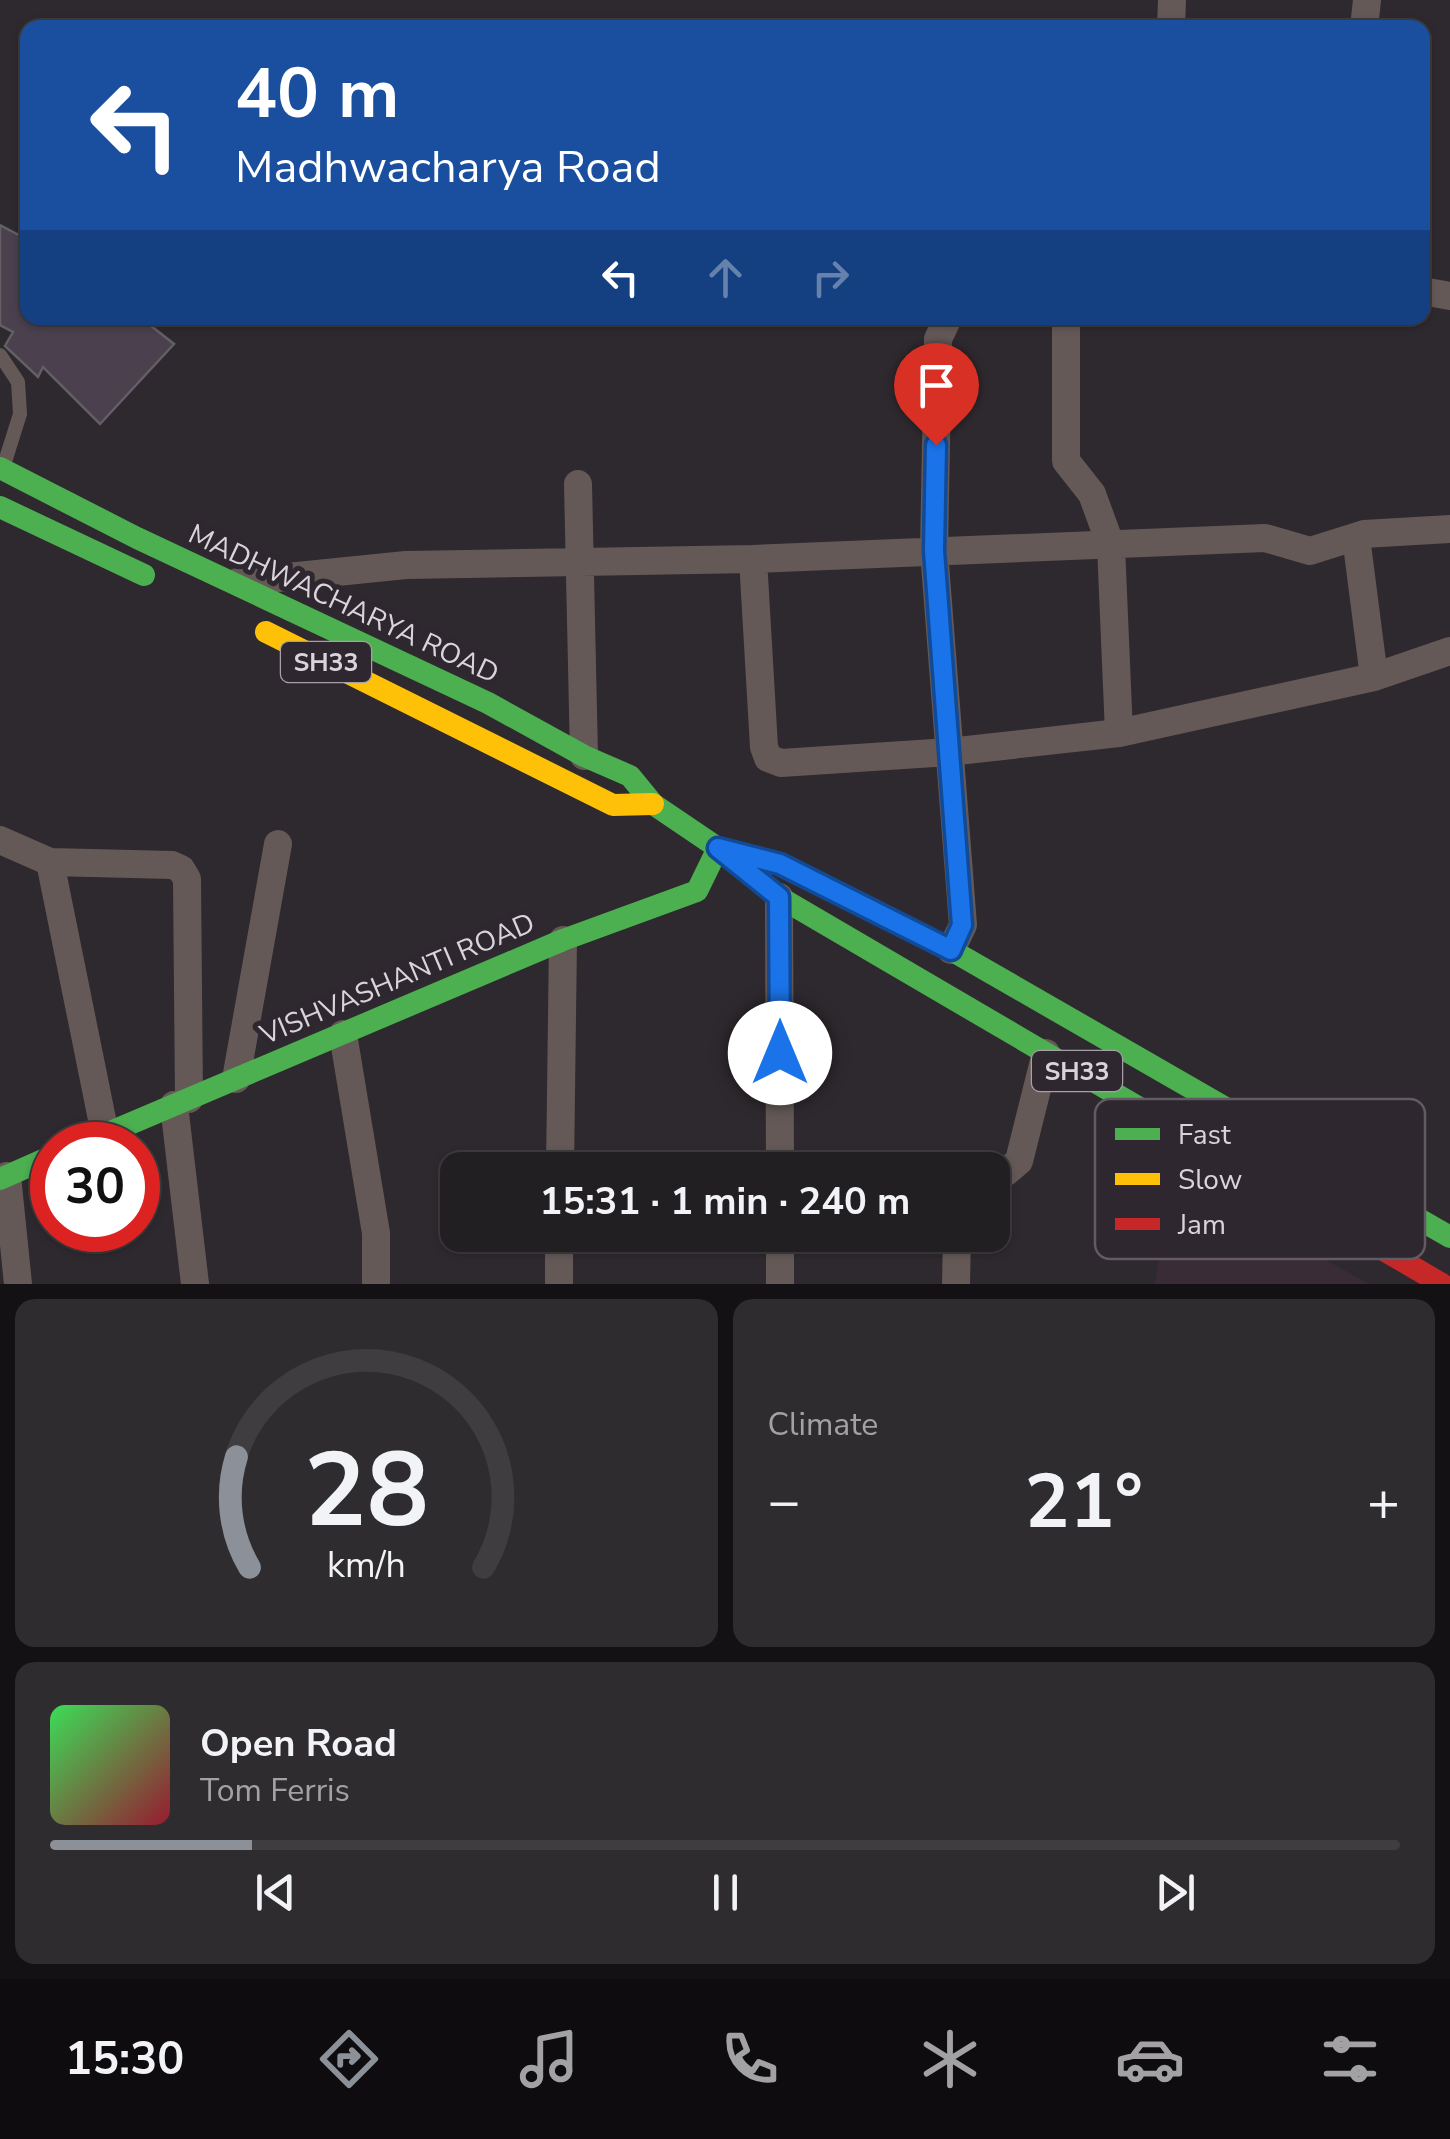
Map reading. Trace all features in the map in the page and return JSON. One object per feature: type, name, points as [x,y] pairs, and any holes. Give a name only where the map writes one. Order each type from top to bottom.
[{"type":"main road","name":"MADHWACHARYA ROAD","points":[[1,468],[488,703],[584,756],[630,776],[653,804],[718,848],[779,897],[1121,1099]]},
{"type":"main road","points":[[0,507],[162,583]]},
{"type":"main road","name":"MADHWACHARYA ROAD","points":[[252,626],[614,805],[653,804]]},
{"type":"main road","name":"MADHWACHARYA ROAD","points":[[718,848],[780,864],[951,950],[1211,1099]]},
{"type":"main road","name":"VISHVASHANTI ROAD","points":[[135,1122],[564,940],[696,891],[718,848]]},
{"type":"main road","points":[[3,1177],[30,1165]]},
{"type":"main road","name":"MADHWACHARYA ROAD","points":[[1425,1222],[1450,1236]]},
{"type":"main road","name":"MADHWACHARYA ROAD","points":[[1384,1259],[1442,1284]]},
{"type":"street","points":[[945,325],[938,339],[934,551],[962,925],[951,950]]},
{"type":"street","points":[[1066,325],[1066,461],[1092,494],[1112,546],[1119,733]]},
{"type":"street","points":[[578,484],[584,756]]},
{"type":"street","points":[[231,582],[406,565],[754,559],[1265,538],[1310,551],[1356,537],[1450,529]]},
{"type":"street","points":[[1356,537],[1374,677]]},
{"type":"street","points":[[754,559],[764,747],[768,758],[781,763],[949,752],[1119,733],[1374,677],[1450,650]]},
{"type":"street","points":[[0,840],[50,862],[172,865],[181,868],[187,878],[182,1102],[195,1284]]},
{"type":"street","points":[[236,1079],[278,844]]},
{"type":"street","points":[[50,862],[90,1122]]},
{"type":"street","points":[[779,897],[780,1152]]},
{"type":"street","points":[[560,1152],[564,940]]},
{"type":"street","points":[[343,1034],[376,1233],[376,1284]]},
{"type":"street","points":[[1010,1169],[1019,1161],[1046,1053]]},
{"type":"street","points":[[3,1177],[18,1284]]},
{"type":"street","points":[[558,1284],[559,1252]]},
{"type":"street","points":[[780,1252],[780,1284]]},
{"type":"street","points":[[956,1252],[956,1284]]},
{"type":"lane","points":[[0,356],[18,382],[20,414],[1,468]]},
{"type":"shaded area","points":[[1159,1259],[1324,1259],[1369,1284],[1155,1284]]},
{"type":"building","points":[[0,225],[20,236],[20,325],[150,325],[174,344],[100,424],[43,367],[38,377],[5,346],[13,332],[0,325]]},
{"type":"traffic: fast","points":[[0,468],[137,538],[488,703],[584,756],[630,776],[653,804],[718,848],[779,897],[1124,1099]]},
{"type":"traffic: fast","points":[[0,507],[144,575]]},
{"type":"traffic: fast","points":[[134,1122],[563,940],[697,891],[718,848]]},
{"type":"traffic: fast","points":[[754,857],[780,864],[951,950],[1210,1099]]},
{"type":"traffic: fast","points":[[0,1179],[30,1166]]},
{"type":"traffic: fast","points":[[1425,1223],[1450,1237]]},
{"type":"traffic: slow","points":[[266,632],[613,805],[653,804]]},
{"type":"traffic: jam","points":[[1399,1259],[1442,1284]]},
{"type":"route","points":[[780,1053],[779,897],[718,848],[780,864],[951,950],[962,925],[934,551],[936,445]]}]
